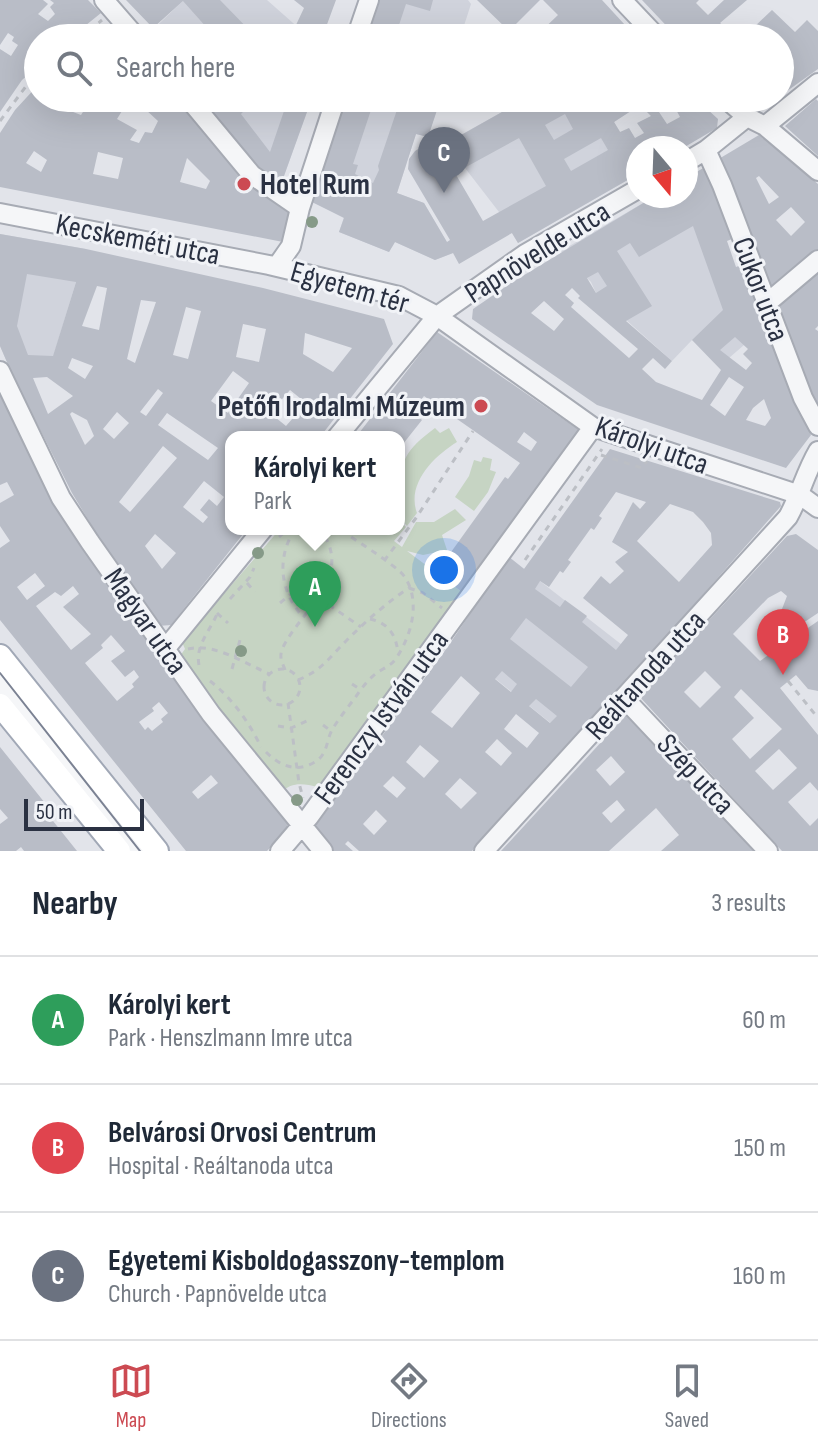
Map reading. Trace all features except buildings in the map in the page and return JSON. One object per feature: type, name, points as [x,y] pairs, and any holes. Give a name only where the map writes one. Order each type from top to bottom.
[{"type":"main road","points":[[0,656],[157,851]]},
{"type":"main road","points":[[0,689],[119,851]]},
{"type":"street","points":[[361,24],[369,0]]},
{"type":"street","points":[[622,0],[645,24]]},
{"type":"street","points":[[109,5],[125,24]]},
{"type":"street","points":[[794,102],[818,83]]},
{"type":"street","points":[[200,112],[252,175],[300,208]]},
{"type":"street","name":"Egyetem tér","points":[[331,112],[291,246],[277,266],[399,296],[437,316]]},
{"type":"street","points":[[741,112],[765,126],[818,171]]},
{"type":"street","points":[[765,126],[782,112]]},
{"type":"street","points":[[698,155],[747,117]]},
{"type":"street","name":"Cukor utca","points":[[706,150],[803,398],[818,426]]},
{"type":"street","name":"Papnövelde utca","points":[[342,431],[437,316],[525,254],[626,196]]},
{"type":"street","name":"Kecskeméti utca","points":[[0,213],[277,266]]},
{"type":"street","points":[[766,304],[818,260]]},
{"type":"street","name":"Károlyi utca","points":[[437,316],[600,430],[800,495],[818,508]]},
{"type":"street","name":"Magyar utca","points":[[0,371],[61,498],[211,714],[305,822],[323,851]]},
{"type":"street","name":"Ferenczy István utca","points":[[280,851],[305,822],[454,618],[600,430]]},
{"type":"street","name":"Reáltanoda utca","points":[[484,851],[788,517],[818,451]]},
{"type":"street","points":[[166,648],[268,535]]},
{"type":"street","points":[[0,689],[135,851]]},
{"type":"street","name":"Szép utca","points":[[624,698],[762,849]]},
{"type":"path","points":[[92,24],[109,5]]},
{"type":"path","points":[[0,121],[24,89]]},
{"type":"path","points":[[525,560],[600,455],[600,430]]},
{"type":"path","points":[[405,533],[473,431]]},
{"type":"path","points":[[600,455],[642,468],[655,447]]},
{"type":"path","points":[[291,535],[281,572],[289,596],[303,617]]},
{"type":"path","points":[[285,670],[280,657],[283,647],[319,598],[332,565],[331,546],[324,535]]},
{"type":"path","points":[[205,675],[253,727],[261,747],[283,766],[296,768],[316,762],[328,747],[331,731],[361,690],[374,675],[390,667],[398,656],[411,627],[414,611],[413,594],[404,575],[347,535]]},
{"type":"path","points":[[384,561],[403,535]]},
{"type":"path","points":[[199,668],[197,656],[200,645],[217,613],[245,582],[259,558]]},
{"type":"path","points":[[280,603],[310,578],[326,583]]},
{"type":"path","points":[[245,582],[255,592]]},
{"type":"path","points":[[409,588],[423,593],[454,618]]},
{"type":"path","points":[[298,680],[312,676],[361,627],[409,588]]},
{"type":"path","points":[[319,598],[361,627]]},
{"type":"path","points":[[217,613],[228,623]]},
{"type":"path","points":[[370,619],[380,621],[392,631],[398,656]]},
{"type":"path","points":[[232,669],[240,640]]},
{"type":"path","points":[[166,648],[185,649],[200,645],[270,674],[285,670],[293,673],[298,680],[296,697],[288,703],[273,703],[266,694],[264,683],[270,674]]},
{"type":"path","points":[[788,681],[818,718]]},
{"type":"path","points":[[352,684],[361,690]]},
{"type":"path","points":[[288,703],[305,822]]},
{"type":"path","points":[[812,710],[818,706]]},
{"type":"path","points":[[278,726],[291,728],[307,721]]},
{"type":"path","points":[[323,725],[331,731]]},
{"type":"shaded area","points":[[184,0],[267,0],[294,24],[159,24]]},
{"type":"shaded area","points":[[379,0],[468,0],[471,4],[465,24],[371,24]]},
{"type":"shaded area","points":[[210,112],[307,112],[280,187]]},
{"type":"shaded area","points":[[342,112],[436,112],[428,137],[416,134],[397,193],[424,203],[453,253],[435,260],[395,242],[389,252],[339,232],[344,217],[312,202]]},
{"type":"shaded area","points":[[502,112],[629,112],[614,122],[626,141],[626,181],[518,243],[465,168],[450,141]]},
{"type":"shaded area","points":[[707,166],[712,200],[748,306],[744,345],[729,358],[692,340],[672,361],[596,293],[591,282],[561,251],[634,208],[698,208],[698,171]]},
{"type":"shaded area","points":[[0,234],[86,249],[47,377],[13,376],[0,346]]},
{"type":"shaded area","points":[[509,557],[644,662],[573,741],[451,643]]},
{"type":"green space","points":[[435,428],[440,433],[449,428],[457,442],[424,472],[415,492],[417,513],[407,526],[405,460],[417,443]]},
{"type":"green space","points":[[483,457],[492,459],[490,470],[496,472],[488,492],[474,511],[455,497],[469,476],[474,460],[481,462]]},
{"type":"green space","points":[[455,509],[466,520],[442,535],[447,550],[423,555],[407,551],[462,592],[318,787],[298,784],[281,793],[275,790],[180,656],[185,649],[182,642],[275,535],[399,535],[394,541],[402,547],[416,522],[434,522]]},
{"type":"tram line","points":[[0,673],[140,851]]},
{"type":"place","name":"Hotel Rum","points":[[244,184]]},
{"type":"place","name":"Egyetemi Kisboldogasszony-templom","points":[[444,193]]},
{"type":"place","name":"Petőfi Irodalmi Múzeum","points":[[481,406]]},
{"type":"place","name":"Károlyi kert","points":[[315,627]]},
{"type":"place","name":"Belvárosi Orvosi Centrum","points":[[783,675]]}]
